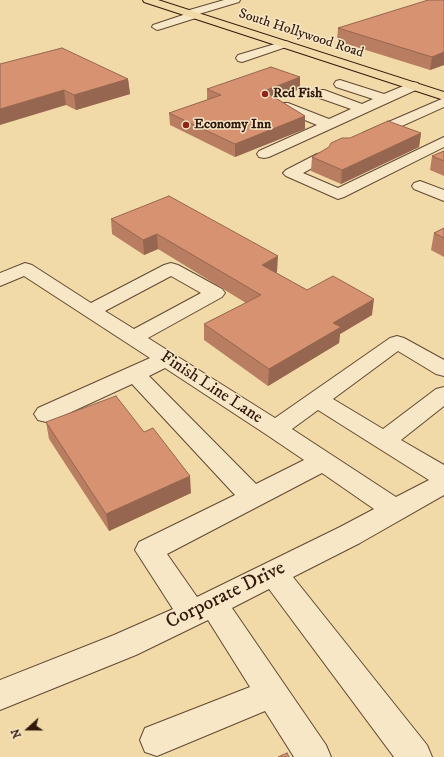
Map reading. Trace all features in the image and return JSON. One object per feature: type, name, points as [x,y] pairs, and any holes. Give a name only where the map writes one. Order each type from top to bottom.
[{"type":"main road","name":"South Hollywood Road","points":[[148,0],[444,96]]},
{"type":"street","points":[[157,27],[236,0]]},
{"type":"street","points":[[242,58],[285,44]]},
{"type":"street","points":[[340,84],[385,99]]},
{"type":"street","points":[[264,154],[413,86]]},
{"type":"street","points":[[319,94],[363,109]]},
{"type":"street","points":[[357,141],[444,102]]},
{"type":"street","points":[[283,106],[328,124]]},
{"type":"street","points":[[322,158],[291,173],[338,194],[444,141]]},
{"type":"street","points":[[420,186],[444,196]]},
{"type":"street","name":"Finish Line Lane","points":[[0,280],[25,269],[275,429],[395,510]]},
{"type":"street","points":[[90,311],[171,269],[215,293],[134,338]]},
{"type":"street","points":[[275,429],[397,342],[444,369]]},
{"type":"street","points":[[46,414],[166,359]]},
{"type":"street","points":[[135,374],[253,497]]},
{"type":"street","points":[[385,440],[444,394]]},
{"type":"street","points":[[317,399],[444,477]]},
{"type":"street","points":[[314,757],[272,693],[202,609],[149,550],[322,462]]},
{"type":"street","name":"Corporate Drive","points":[[0,695],[125,644],[202,609],[350,534],[444,483]]},
{"type":"street","points":[[273,573],[415,757]]},
{"type":"street","points":[[157,740],[272,693]]},
{"type":"building","points":[[428,0],[444,0],[444,52],[432,57],[338,28]]},
{"type":"building","points":[[62,48],[128,79],[74,95],[64,90],[0,109],[0,64]]},
{"type":"building","points":[[271,67],[300,77],[264,91],[305,116],[235,144],[169,113],[221,95],[207,89]]},
{"type":"building","points":[[388,121],[421,133],[342,170],[312,157],[329,147],[331,143],[342,138],[350,138]]},
{"type":"building","points":[[444,151],[444,161],[432,156]]},
{"type":"building","points":[[169,196],[278,256],[262,265],[307,290],[333,276],[374,299],[333,323],[341,327],[269,369],[204,324],[261,295],[157,234],[143,240],[111,219]]},
{"type":"building","points":[[444,228],[444,238],[434,233]]},
{"type":"building","points":[[116,396],[144,432],[153,428],[190,476],[106,514],[46,422]]},
{"type":"building","points":[[287,753],[289,757],[278,757]]},
{"type":"place","name":"Red Fish","points":[[265,94]]},
{"type":"place","name":"Economy Inn","points":[[186,125]]}]
